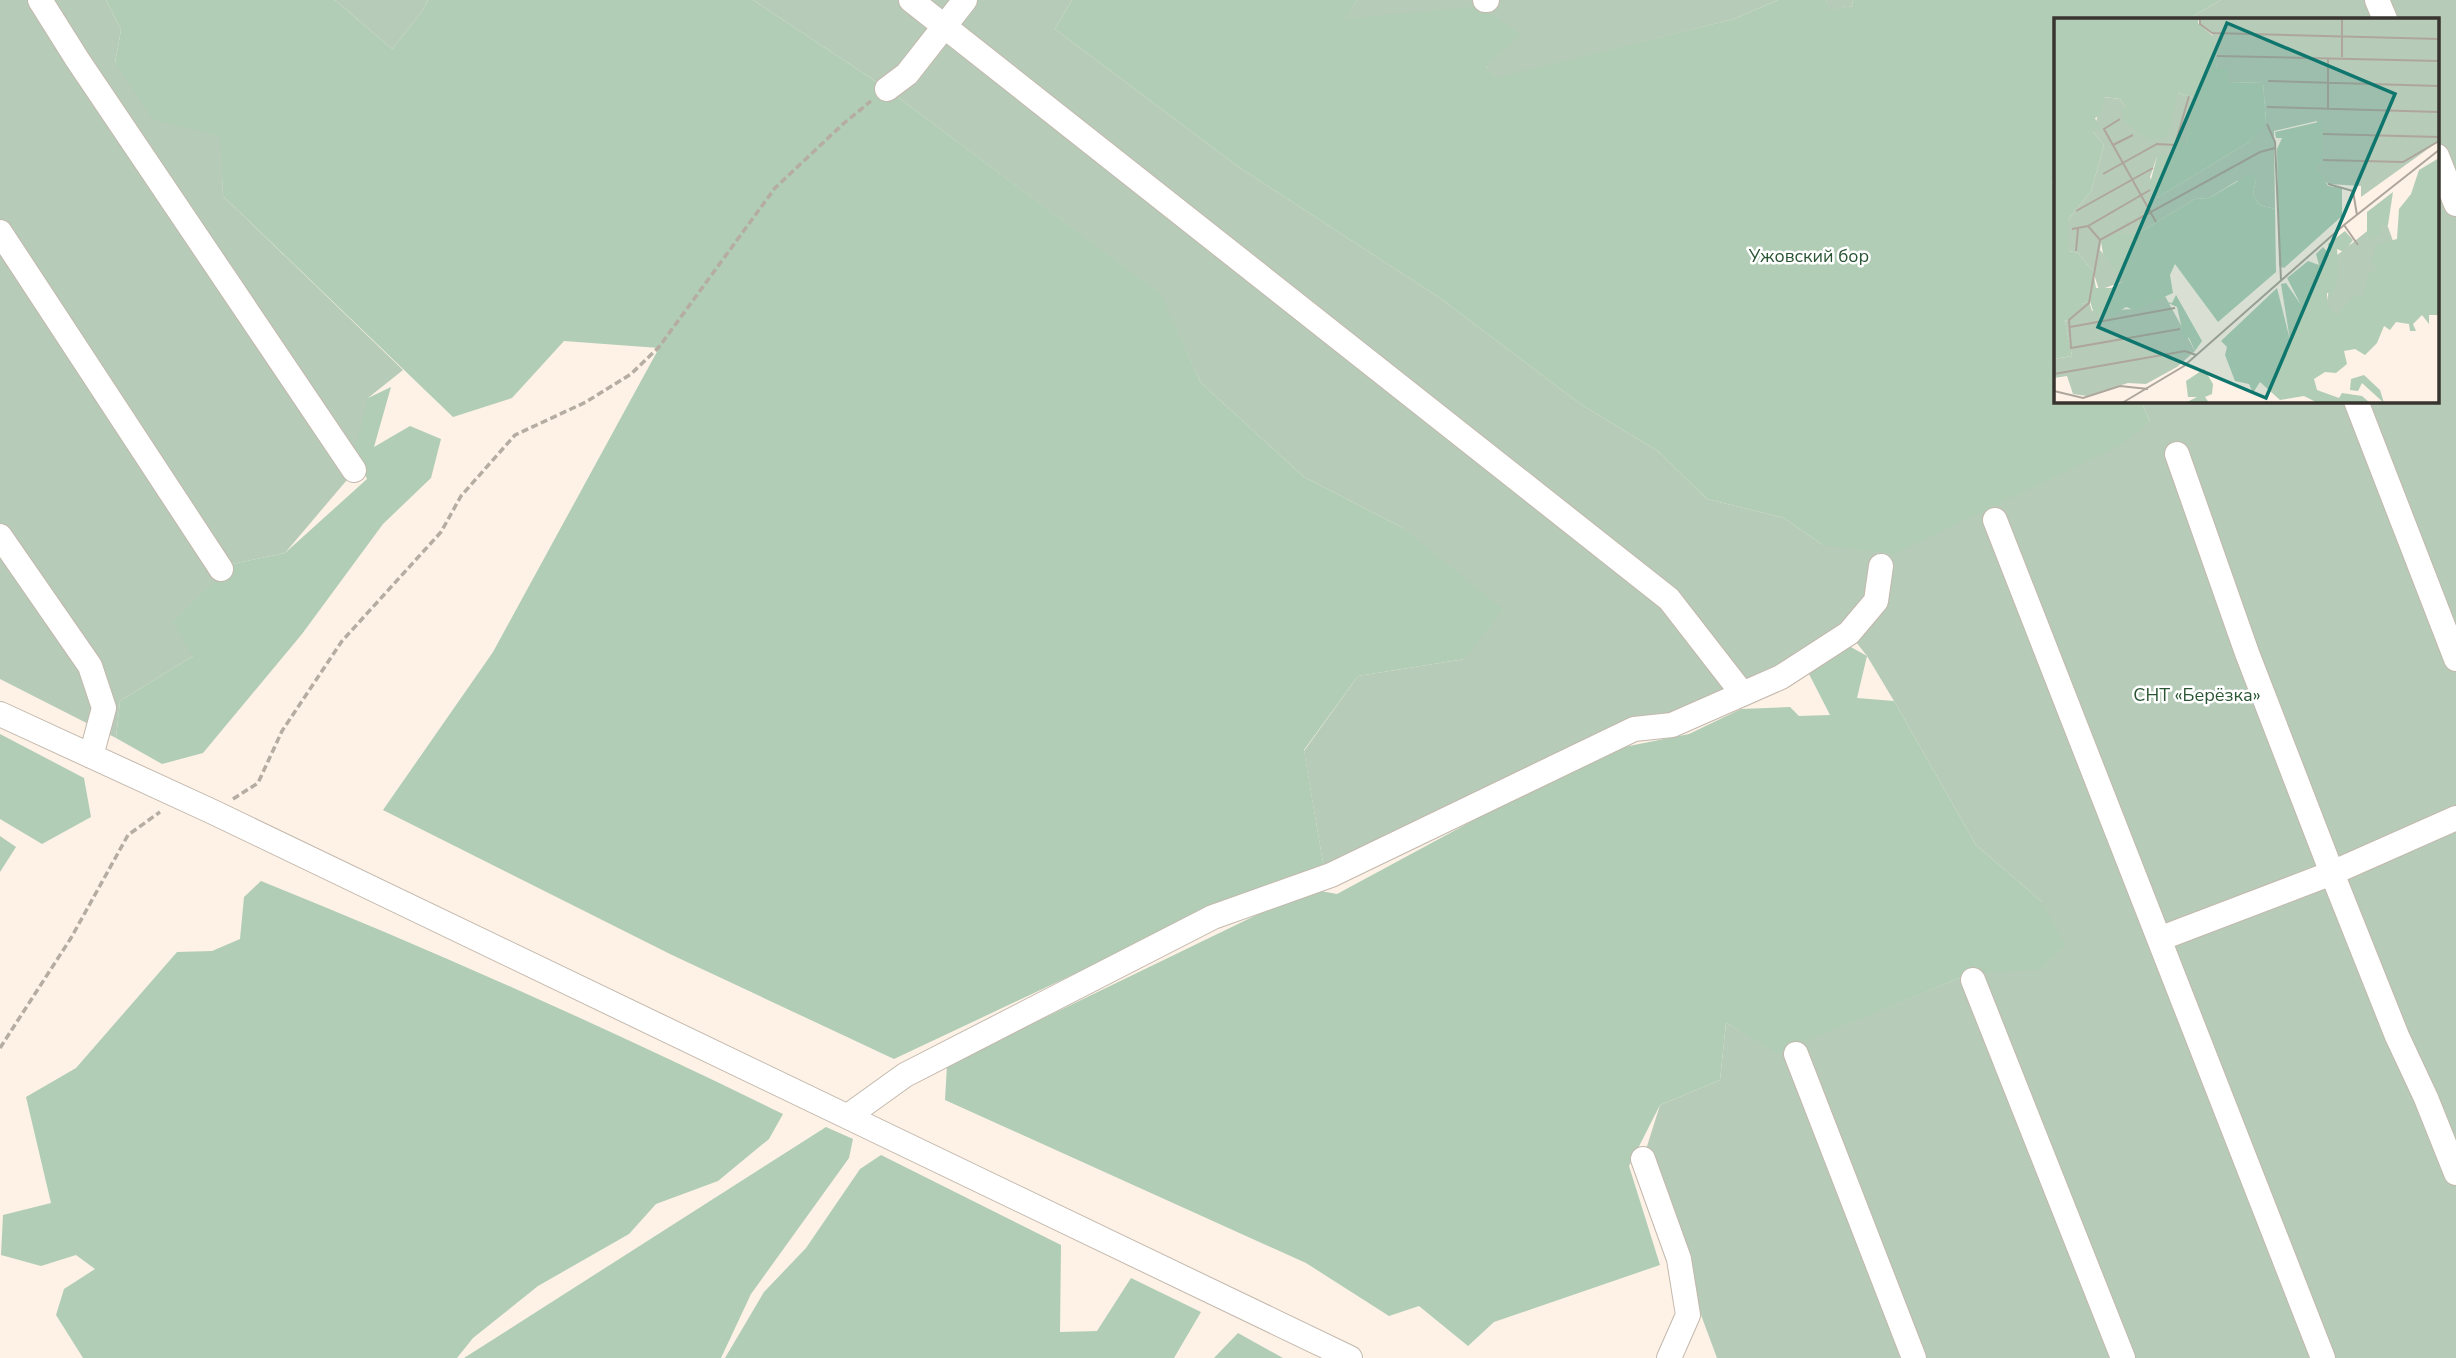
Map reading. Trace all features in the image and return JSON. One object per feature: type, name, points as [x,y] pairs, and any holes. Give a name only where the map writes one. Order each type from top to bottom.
[{"type":"street","points":[[40,0],[354,470]]},
{"type":"street","points":[[911,0],[1668,599],[1742,693]]},
{"type":"street","points":[[887,89],[907,74],[965,0]]},
{"type":"street","points":[[2377,0],[2385,18]]},
{"type":"street","points":[[2438,159],[2456,204]]},
{"type":"street","points":[[0,232],[221,569]]},
{"type":"street","points":[[2356,402],[2456,660]]},
{"type":"street","points":[[2177,454],[2247,653],[2332,873],[2397,1036],[2426,1098],[2456,1173]]},
{"type":"street","points":[[1995,520],[2323,1358]]},
{"type":"street","points":[[0,536],[90,666],[104,708],[91,756]]},
{"type":"street","points":[[848,1116],[905,1075],[1213,918],[1331,875],[1634,729],[1672,725],[1781,677],[1849,633],[1876,601],[1881,566]]},
{"type":"street","points":[[0,714],[214,812],[1350,1358]]},
{"type":"street","points":[[2159,939],[2332,873],[2456,818]]},
{"type":"street","points":[[1973,980],[2123,1358]]},
{"type":"street","points":[[1796,1054],[1914,1358]]},
{"type":"street","points":[[1643,1159],[1679,1259],[1688,1315],[1669,1358]]},
{"type":"path","points":[[214,812],[258,783],[282,731],[342,641],[441,532],[461,496],[515,435],[586,402],[631,374],[659,348],[775,188],[843,124],[887,89]]},
{"type":"path","points":[[0,1048],[71,938],[128,835],[181,797]]},
{"type":"green space","points":[[0,0],[106,0],[121,30],[115,63],[221,136],[223,196],[403,370],[368,398],[374,448],[285,553],[232,564],[193,656],[120,701],[116,738],[0,679]]},
{"type":"green space","points":[[106,0],[335,0],[392,49],[428,0],[753,0],[887,89],[1161,294],[1201,383],[1304,477],[1403,528],[1503,609],[1465,659],[1358,676],[1304,750],[1324,869],[1227,902],[894,1059],[672,955],[383,810],[493,652],[659,348],[564,341],[512,398],[453,417],[223,196],[220,136],[153,120],[115,63],[121,30]]},
{"type":"green space","points":[[335,0],[428,0],[392,49]]},
{"type":"green space","name":"СНТ «Берёзка»","points":[[753,0],[1072,0],[1055,29],[1240,168],[1440,298],[1579,403],[1659,452],[1707,499],[1784,518],[1823,545],[2150,422],[2141,402],[2438,402],[2438,18],[2190,18],[2221,0],[2456,0],[2456,1358],[1717,1358],[1643,1159],[1660,1105],[1720,1080],[1726,1023],[1777,1052],[1972,973],[2042,902],[1976,845],[1894,701],[1867,656],[1849,633],[1324,869],[1304,751],[1358,676],[1465,659],[1403,528],[1304,477],[1201,383],[1160,294],[887,89]]},
{"type":"green space","name":"Ужовский бор","points":[[1072,0],[1357,0],[1345,19],[1480,6],[1521,34],[1486,66],[1495,78],[1734,19],[1778,0],[1826,0],[1829,10],[1853,6],[1852,0],[2221,0],[2190,18],[2054,18],[2054,402],[2141,402],[2150,422],[2121,445],[1894,554],[1823,545],[1784,518],[1707,499],[1659,452],[1579,403],[1440,298],[1240,168],[1055,29]]},
{"type":"green space","points":[[1357,0],[1778,0],[1734,19],[1495,79],[1486,66],[1344,19]]},
{"type":"green space","points":[[1826,0],[1852,0],[1853,6],[1828,11]]},
{"type":"green space","points":[[391,387],[374,447],[410,426],[441,439],[431,478],[383,524],[302,634],[203,753],[162,764],[116,738],[120,701],[193,656],[173,622],[232,564],[285,553],[367,479],[355,451],[368,398]]},
{"type":"green space","points":[[1849,646],[1867,656],[1857,698],[1894,701],[1976,845],[2042,902],[2065,945],[2039,970],[1972,973],[1777,1053],[1726,1023],[1720,1080],[1660,1105],[1629,1166],[1660,1265],[1494,1322],[1468,1346],[1419,1306],[1389,1316],[1306,1263],[945,1100],[947,1065],[1310,889],[1337,894],[1539,785],[1614,749],[1689,734],[1741,709],[1790,707],[1799,716],[1830,715],[1809,674]]},
{"type":"green space","points":[[0,734],[84,778],[91,817],[42,844],[0,819]]},
{"type":"green space","points":[[0,836],[16,847],[0,872]]},
{"type":"green space","points":[[261,881],[524,993],[783,1114],[769,1139],[718,1181],[656,1204],[629,1234],[538,1286],[473,1338],[457,1358],[83,1358],[56,1315],[64,1289],[95,1269],[76,1255],[41,1266],[1,1255],[3,1215],[51,1203],[26,1097],[76,1068],[177,952],[212,951],[240,939],[244,897]]},
{"type":"green space","points":[[826,1127],[853,1139],[849,1158],[751,1294],[721,1358],[464,1358]]},
{"type":"green space","points":[[881,1155],[1061,1245],[1060,1332],[1097,1331],[1131,1278],[1201,1312],[1174,1358],[725,1358],[764,1292],[806,1248],[860,1169]]},
{"type":"green space","points":[[1238,1333],[1283,1358],[1214,1358]]}]
